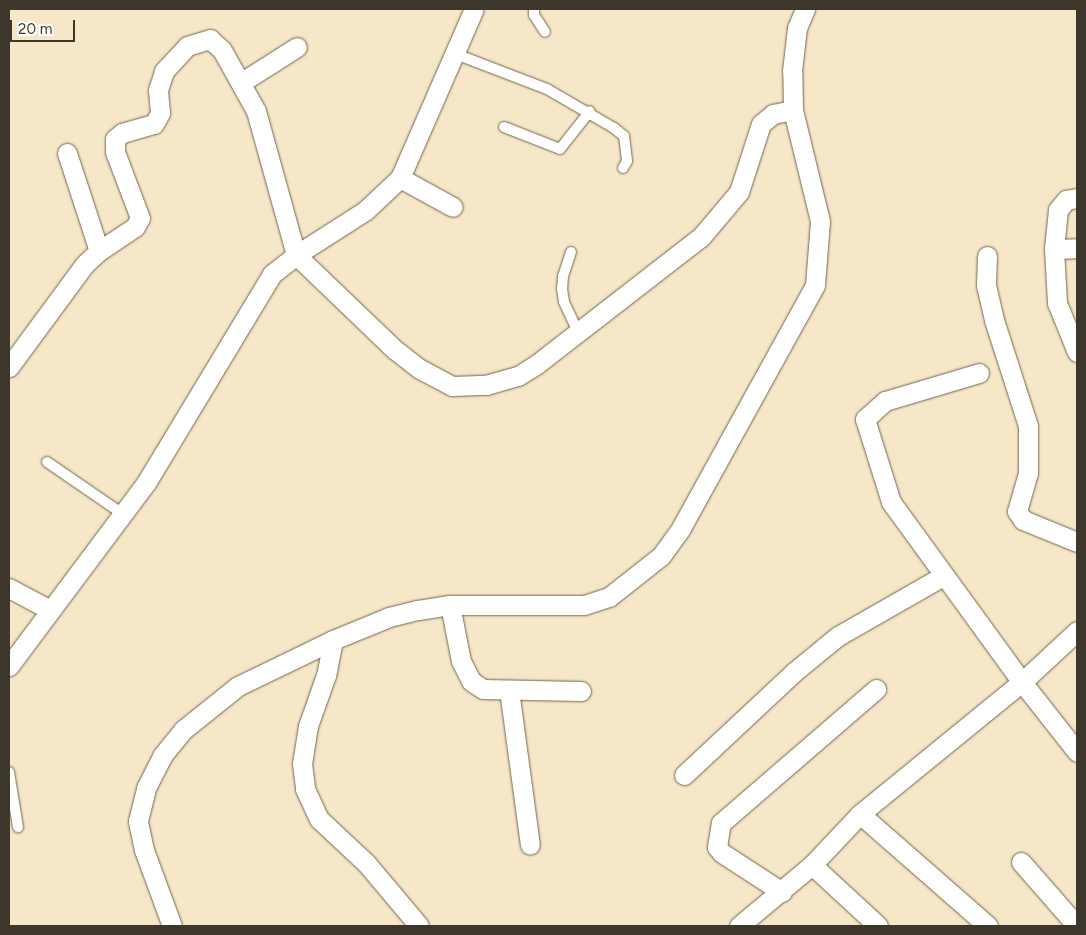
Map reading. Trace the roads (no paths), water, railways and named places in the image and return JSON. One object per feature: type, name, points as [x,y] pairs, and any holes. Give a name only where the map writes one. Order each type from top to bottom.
[{"type":"street","points":[[9,666],[146,483],[272,274],[296,255],[366,210],[400,178],[453,52],[474,9]]},
{"type":"street","points":[[172,926],[144,850],[138,821],[146,788],[162,756],[183,730],[238,686],[332,640],[389,618],[450,605],[584,605],[609,597],[661,556],[681,528],[815,285],[820,221],[792,110],[792,71],[797,28],[805,9]]},
{"type":"street","points":[[9,368],[31,334],[99,250],[139,223],[140,214],[114,143],[122,133],[148,128],[158,119],[160,80],[176,55],[198,41],[210,40],[222,50],[242,82],[264,135],[278,199],[296,255],[394,349],[420,369],[452,386],[486,385],[518,376],[701,237],[739,192],[761,124],[773,114],[792,110]]},
{"type":"street","points":[[242,82],[297,48]]},
{"type":"street","points":[[67,153],[99,250]]},
{"type":"street","points":[[400,178],[453,207]]},
{"type":"street","points":[[1077,198],[1066,200],[1058,210],[1054,249],[1056,303],[1073,331],[1077,352]]},
{"type":"street","points":[[1054,249],[1077,248]]},
{"type":"street","points":[[986,256],[986,285],[994,320],[1028,426],[1028,473],[1017,511],[1023,520],[1077,542]]},
{"type":"street","points":[[979,373],[886,400],[865,419],[890,502],[1022,682],[1077,752]]},
{"type":"street","points":[[684,775],[794,672],[838,636],[943,576]]},
{"type":"street","points":[[9,588],[50,610]]},
{"type":"street","points":[[450,605],[461,661],[471,681],[483,689],[581,691]]},
{"type":"street","points":[[742,925],[812,865],[860,814],[1022,682],[1077,631]]},
{"type":"street","points":[[332,640],[326,675],[308,726],[302,764],[305,789],[318,819],[366,863],[419,926]]},
{"type":"street","points":[[509,690],[530,845]]},
{"type":"street","points":[[782,892],[722,853],[717,847],[716,834],[720,823],[876,690]]},
{"type":"street","points":[[860,814],[988,926]]},
{"type":"street","points":[[1021,862],[1077,926]]},
{"type":"street","points":[[812,865],[878,926]]},
{"type":"lane","points":[[534,9],[534,15],[545,32]]},
{"type":"lane","points":[[453,52],[548,89],[590,112],[624,136],[627,161],[623,168]]},
{"type":"lane","points":[[504,127],[560,149],[590,112]]},
{"type":"lane","points":[[571,252],[563,276],[562,289],[564,302],[578,332]]},
{"type":"lane","points":[[47,462],[123,514]]},
{"type":"lane","points":[[9,772],[18,827]]}]
